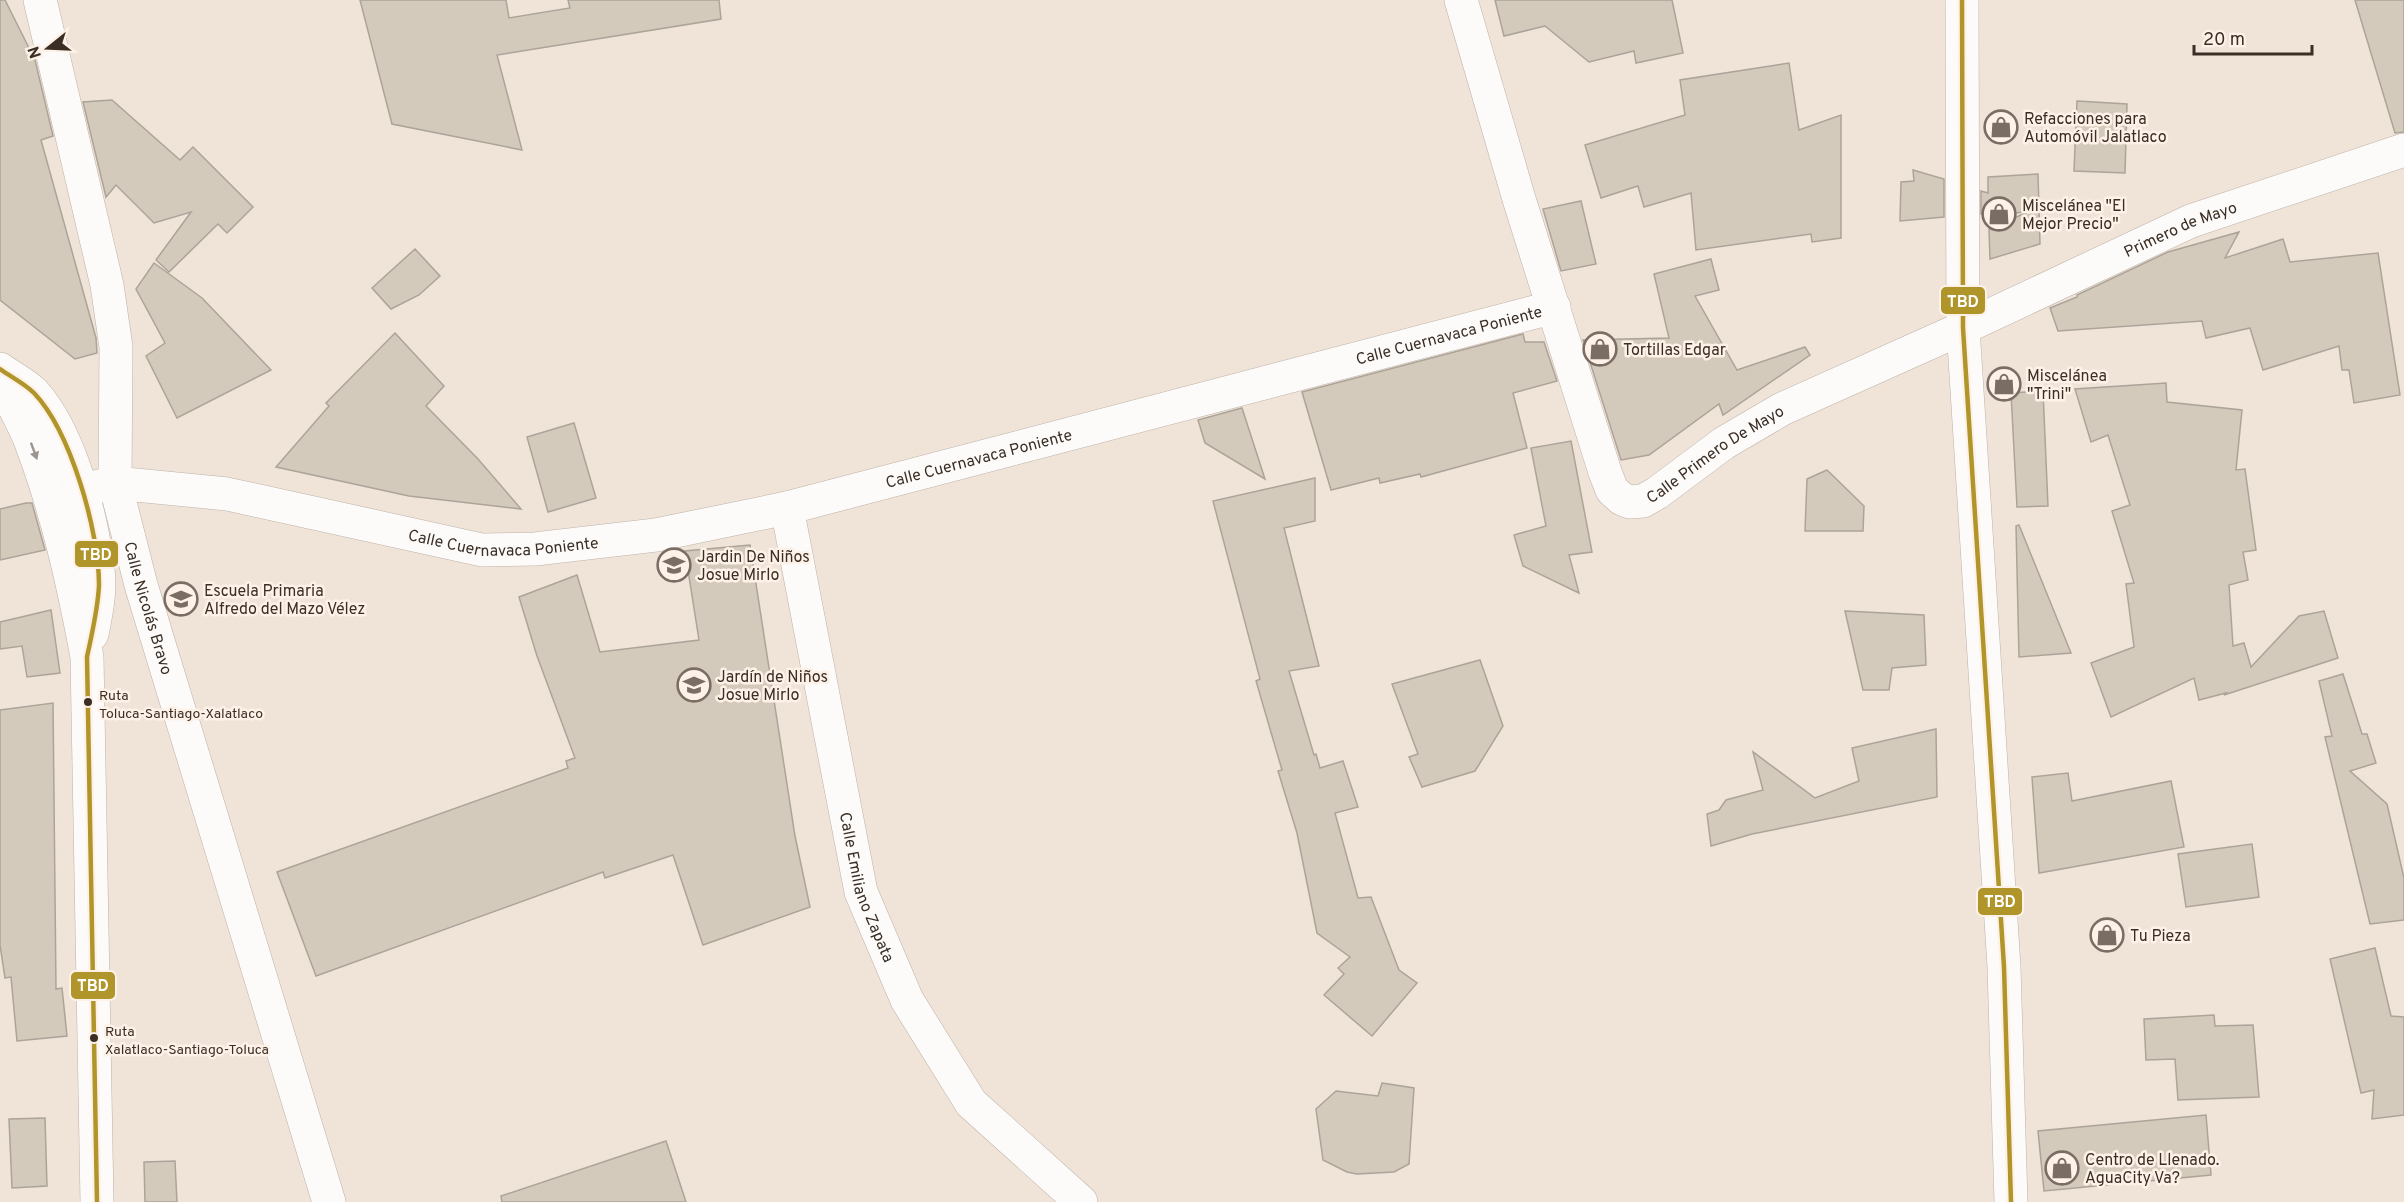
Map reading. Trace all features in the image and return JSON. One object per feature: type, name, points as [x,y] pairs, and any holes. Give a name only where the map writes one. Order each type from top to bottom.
[{"type":"street","name":"Calle Nicolás Bravo","points":[[40,0],[107,285],[116,346],[115,483],[141,585],[330,1202]]},
{"type":"street","name":"Calle Cuernavaca Poniente","points":[[80,490],[115,483],[226,494],[482,550],[535,549],[656,535],[787,508],[1554,307],[1461,0]]},
{"type":"street","points":[[1962,0],[1963,328],[2004,967],[2011,1202]]},
{"type":"street","name":"Primero de Mayo","points":[[1963,328],[2191,221],[2404,150]]},
{"type":"street","name":"Calle Primero De Mayo","points":[[1554,307],[1605,472],[1612,489],[1630,502],[1643,501],[1657,493],[1724,443],[1782,409],[1963,328]]},
{"type":"street","points":[[0,369],[33,392],[56,424],[75,471],[98,571],[97,610],[87,657]]},
{"type":"street","points":[[0,378],[29,437],[52,501],[71,573],[87,657],[97,1202]]},
{"type":"street","name":"Calle Emiliano Zapata","points":[[787,508],[861,892],[908,1000],[971,1103],[1081,1202]]},
{"type":"building","points":[[0,0],[5,0],[35,60],[53,136],[41,140],[96,338],[97,353],[75,359],[0,300]]},
{"type":"building","points":[[360,0],[506,0],[509,18],[570,8],[568,0],[719,0],[721,19],[497,55],[522,150],[392,124]]},
{"type":"building","points":[[1495,0],[1672,0],[1683,53],[1636,63],[1634,51],[1589,62],[1545,26],[1504,36]]},
{"type":"building","points":[[2355,0],[2404,0],[2404,132],[2395,133]]},
{"type":"building","points":[[1789,63],[1799,130],[1841,115],[1841,238],[1812,242],[1811,234],[1696,250],[1691,193],[1644,207],[1638,186],[1601,198],[1585,145],[1685,115],[1680,80]]},
{"type":"building","points":[[112,100],[180,160],[193,147],[253,207],[227,233],[218,224],[169,272],[156,260],[191,212],[154,223],[116,185],[106,197],[83,102]]},
{"type":"building","points":[[2077,101],[2127,104],[2125,173],[2074,171]]},
{"type":"building","points":[[1913,170],[1944,179],[1944,217],[1900,221],[1901,182],[1914,181]]},
{"type":"building","points":[[2038,174],[2040,244],[1990,259],[1989,229],[2030,211],[1989,217],[1989,213],[1981,214],[1981,191],[1988,193],[1988,177]]},
{"type":"building","points":[[1581,201],[1596,264],[1561,271],[1543,209]]},
{"type":"building","points":[[2239,232],[2225,258],[2283,239],[2290,262],[2378,253],[2400,395],[2354,403],[2349,370],[2342,370],[2339,346],[2263,370],[2250,328],[2206,338],[2202,321],[2058,331],[2050,308],[2168,252]]},
{"type":"building","points":[[415,249],[440,276],[419,295],[391,309],[372,288]]},
{"type":"building","points":[[1711,259],[1719,290],[1695,296],[1737,370],[1805,347],[1810,355],[1723,415],[1719,404],[1649,455],[1621,460],[1583,340],[1669,338],[1654,274]]},
{"type":"building","points":[[154,263],[202,298],[271,370],[177,418],[146,356],[165,343],[136,289]]},
{"type":"building","points":[[395,333],[444,386],[426,406],[478,459],[521,509],[409,496],[276,467],[329,406],[326,403]]},
{"type":"building","points":[[1523,334],[1525,342],[1544,342],[1557,381],[1513,393],[1527,448],[1421,477],[1420,474],[1380,483],[1379,478],[1331,490],[1302,392]]},
{"type":"building","points":[[2166,383],[2167,402],[2242,410],[2236,470],[2245,469],[2256,550],[2243,552],[2248,580],[2229,585],[2233,646],[2244,643],[2251,667],[2299,616],[2324,611],[2338,658],[2224,695],[2226,693],[2199,700],[2194,678],[2111,717],[2091,663],[2134,647],[2126,584],[2134,583],[2112,511],[2130,505],[2108,435],[2091,442],[2075,389]]},
{"type":"building","points":[[2043,391],[2048,506],[2017,507],[2011,393]]},
{"type":"building","points":[[1242,408],[1265,479],[1205,443],[1198,420]]},
{"type":"building","points":[[574,423],[596,498],[548,512],[527,437]]},
{"type":"building","points":[[1571,441],[1592,552],[1569,555],[1579,593],[1523,566],[1514,535],[1546,526],[1531,448]]},
{"type":"building","points":[[1827,470],[1864,506],[1863,531],[1805,531],[1807,479]]},
{"type":"building","points":[[1315,478],[1315,521],[1284,528],[1319,666],[1289,671],[1320,768],[1343,761],[1358,807],[1335,813],[1358,898],[1371,897],[1399,970],[1417,983],[1372,1036],[1324,995],[1344,974],[1338,968],[1350,957],[1317,933],[1297,833],[1278,771],[1282,770],[1256,681],[1260,679],[1213,501]]},
{"type":"building","points":[[32,503],[45,550],[0,560],[0,509]]},
{"type":"building","points":[[2019,525],[2071,653],[2019,657],[2016,526]]},
{"type":"building","points":[[750,545],[795,836],[810,907],[703,945],[673,855],[605,878],[603,872],[316,976],[277,872],[568,768],[566,761],[575,758],[537,656],[519,597],[577,575],[600,652],[699,640],[685,551]]},
{"type":"building","points":[[51,610],[60,673],[27,677],[22,646],[0,649],[0,622]]},
{"type":"building","points":[[1845,611],[1924,615],[1926,665],[1892,668],[1889,690],[1863,690]]},
{"type":"building","points":[[1480,660],[1503,726],[1475,771],[1422,787],[1409,757],[1418,754],[1392,684]]},
{"type":"building","points":[[2343,674],[2362,734],[2367,734],[2376,763],[2350,771],[2387,804],[2404,878],[2404,920],[2370,924],[2325,737],[2332,736],[2319,681]]},
{"type":"building","points":[[53,703],[56,989],[62,988],[67,1036],[17,1041],[11,977],[5,978],[0,945],[0,710]]},
{"type":"building","points":[[1936,729],[1937,797],[1752,834],[1711,846],[1707,814],[1719,810],[1726,800],[1763,790],[1753,752],[1815,798],[1859,781],[1852,748]]},
{"type":"building","points":[[2068,773],[2072,801],[2171,781],[2184,847],[2039,873],[2032,777]]},
{"type":"building","points":[[2252,844],[2259,897],[2186,907],[2178,854]]},
{"type":"building","points":[[2375,948],[2391,1016],[2404,1017],[2404,1115],[2372,1119],[2374,1090],[2361,1093],[2330,959]]},
{"type":"building","points":[[2214,1015],[2215,1026],[2253,1025],[2259,1097],[2178,1100],[2175,1059],[2146,1060],[2144,1019]]},
{"type":"building","points":[[1382,1083],[1414,1088],[1409,1164],[1394,1172],[1357,1174],[1347,1172],[1323,1160],[1316,1109],[1336,1091],[1378,1096]]},
{"type":"building","points":[[2206,1115],[2211,1175],[2044,1191],[2038,1131]]},
{"type":"building","points":[[45,1118],[47,1186],[12,1188],[9,1119]]},
{"type":"building","points":[[666,1141],[686,1202],[502,1202],[501,1196]]},
{"type":"building","points":[[175,1161],[177,1202],[145,1202],[144,1162]]},
{"type":"transit line","name":"TBD","points":[[1962,0],[1963,328],[2004,967],[2011,1202]]},
{"type":"transit line","name":"TBD","points":[[0,369],[34,393],[60,432],[80,483],[98,563],[97,603],[87,657],[97,1202]]},
{"type":"place","name":"Refacciones para Automóvil Jalatlaco","points":[[2001,127]]},
{"type":"place","name":"Miscelánea \"El Mejor Precio\"","points":[[1999,214]]},
{"type":"place","name":"Tortillas Edgar","points":[[1600,349]]},
{"type":"place","name":"Miscelánea \"Trini\"","points":[[2004,384]]},
{"type":"place","name":"Jardin De Niños Josue Mirlo","points":[[674,565]]},
{"type":"place","name":"Escuela Primaria Alfredo del Mazo Vélez","points":[[181,599]]},
{"type":"place","name":"Jardín de Niños Josue Mirlo","points":[[694,685]]},
{"type":"place","name":"Ruta Toluca-Santiago-Xalatlaco","points":[[88,702]]},
{"type":"place","name":"Tu Pieza","points":[[2107,935]]},
{"type":"place","name":"Ruta Xalatlaco-Santiago-Toluca","points":[[94,1038]]},
{"type":"place","name":"Centro de Llenado. AguaCity Va?","points":[[2062,1168]]}]
